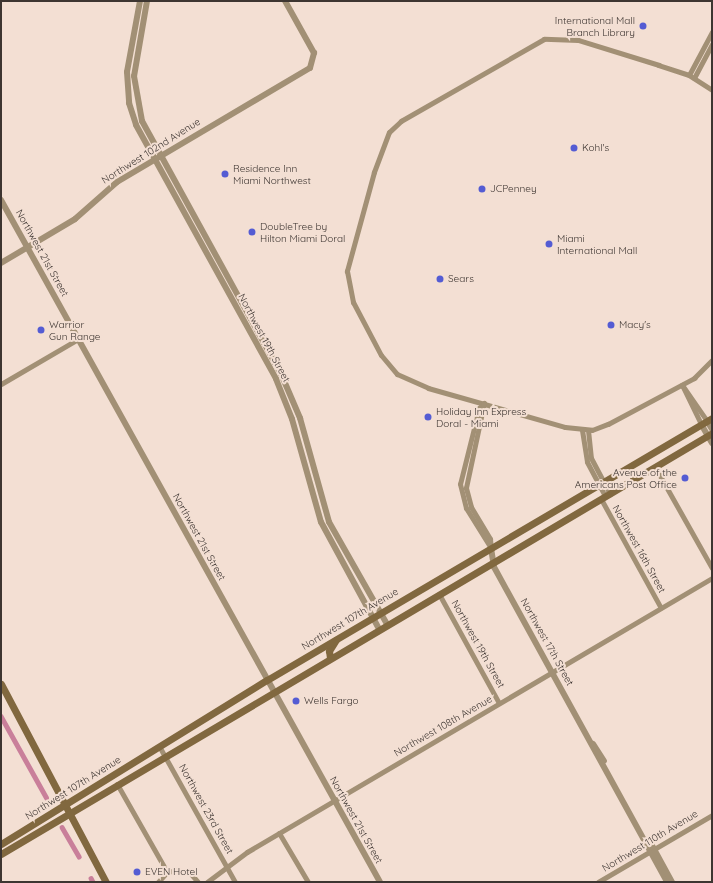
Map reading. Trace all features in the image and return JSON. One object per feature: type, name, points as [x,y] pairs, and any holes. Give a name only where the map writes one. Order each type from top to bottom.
[{"type":"main road","name":"Northwest 107th Avenue","points":[[1,844],[267,680],[707,421]]},
{"type":"main road","name":"Northwest 107th Avenue","points":[[1,854],[165,755],[711,433]]},
{"type":"main road","points":[[330,658],[329,651],[336,639]]},
{"type":"main road","points":[[1,684],[106,882]]},
{"type":"street","name":"Northwest 19th Street","points":[[140,1],[128,62],[131,110],[154,159],[281,390],[321,522],[379,629]]},
{"type":"street","name":"Northwest 19th Street","points":[[147,1],[136,64],[137,106],[160,156],[282,376],[300,418],[329,522],[387,624]]},
{"type":"street","name":"Northwest 102nd Avenue","points":[[1,264],[75,219],[105,191],[154,159],[306,71],[314,62],[314,53],[284,1]]},
{"type":"street","points":[[692,76],[712,32]]},
{"type":"street","points":[[712,90],[692,76],[578,40],[550,37],[401,121],[389,132],[374,172],[349,260],[347,277],[353,302],[382,355],[397,374],[428,388],[582,430],[588,430],[608,424],[682,385],[712,360]]},
{"type":"street","points":[[692,76],[712,44]]},
{"type":"street","name":"Northwest 21st Street","points":[[1,200],[380,882]]},
{"type":"street","points":[[1,384],[78,339]]},
{"type":"street","points":[[682,385],[707,421],[712,442]]},
{"type":"street","points":[[484,403],[479,408],[460,484],[466,508],[491,548]]},
{"type":"street","name":"Northwest 16th Street","points":[[582,430],[586,460],[601,483]]},
{"type":"street","name":"Northwest 16th Street","points":[[588,430],[591,458],[605,496],[661,608]]},
{"type":"street","points":[[655,467],[712,568]]},
{"type":"street","name":"Northwest 17th Street","points":[[491,548],[493,562],[552,672],[652,850],[672,882]]},
{"type":"street","name":"Northwest 108th Avenue","points":[[207,882],[226,865],[279,833],[712,578]]},
{"type":"street","name":"Northwest 19th Street","points":[[439,594],[499,704]]},
{"type":"street","name":"Northwest 23rd Street","points":[[159,746],[235,882]]},
{"type":"street","points":[[117,784],[167,872]]},
{"type":"street","name":"Northwest 110th Avenue","points":[[598,882],[712,815]]},
{"type":"street","points":[[279,833],[308,882]]},
{"type":"street","name":"Northwest 17th Street","points":[[652,850],[667,882]]},
{"type":"street","points":[[158,882],[167,872],[187,872],[198,882]]},
{"type":"waterway","points":[[1,716],[46,797]]},
{"type":"waterway","points":[[62,827],[79,857]]},
{"type":"waterway","points":[[91,878],[93,882]]},
{"type":"place","name":"International Mall Branch Library","points":[[643,26]]},
{"type":"place","name":"Kohl's","points":[[574,148]]},
{"type":"place","name":"Residence Inn Miami Northwest","points":[[225,174]]},
{"type":"place","name":"JCPenney","points":[[482,189]]},
{"type":"place","name":"DoubleTree by Hilton Miami Doral","points":[[252,232]]},
{"type":"place","name":"Miami International Mall","points":[[549,244]]},
{"type":"place","name":"Sears","points":[[440,279]]},
{"type":"place","name":"Macy's","points":[[611,325]]},
{"type":"place","name":"Warrior Gun Range","points":[[41,330]]},
{"type":"place","name":"Holiday Inn Express Doral - Miami","points":[[428,417]]},
{"type":"place","name":"Avenue of the Americans Post Office","points":[[685,478]]},
{"type":"place","name":"Wells Fargo","points":[[296,701]]},
{"type":"place","name":"EVEN Hotel","points":[[137,872]]}]
